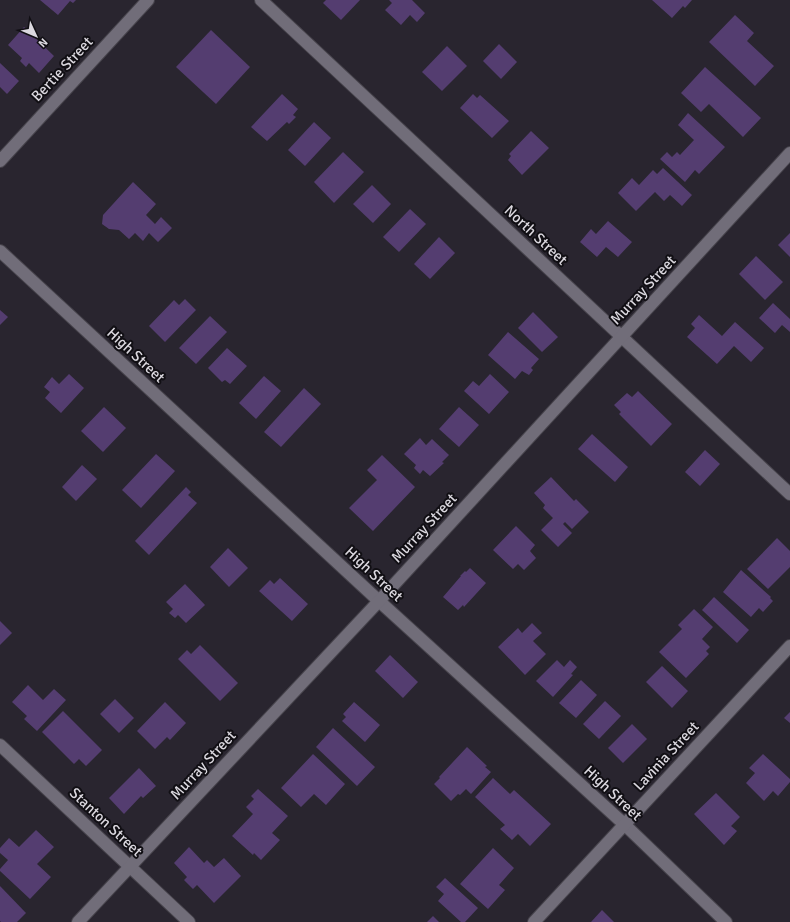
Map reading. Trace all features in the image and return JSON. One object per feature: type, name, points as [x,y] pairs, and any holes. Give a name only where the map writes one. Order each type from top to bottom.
[{"type":"street","name":"Bertie Street","points":[[0,160],[148,0]]},
{"type":"street","name":"North Street","points":[[261,0],[790,494]]},
{"type":"street","name":"Murray Street","points":[[78,922],[379,601],[790,154]]},
{"type":"street","name":"High Street","points":[[0,251],[379,601],[624,824],[726,922]]},
{"type":"street","name":"Lavinia Street","points":[[534,922],[790,646]]},
{"type":"street","name":"Stanton Street","points":[[0,745],[189,922]]},
{"type":"building","points":[[40,0],[76,0],[73,3],[70,1],[58,15]]},
{"type":"building","points":[[326,0],[360,0],[341,20],[323,3]]},
{"type":"building","points":[[389,0],[412,0],[425,13],[417,22],[410,15],[401,25],[385,10],[392,3]]},
{"type":"building","points":[[652,0],[692,0],[685,8],[683,6],[672,18]]},
{"type":"building","points":[[735,15],[754,33],[747,41],[774,66],[755,86],[709,42]]},
{"type":"building","points":[[24,27],[54,56],[39,73],[29,63],[26,67],[20,61],[22,58],[8,45]]},
{"type":"building","points":[[211,30],[250,67],[216,104],[176,67]]},
{"type":"building","points":[[499,44],[517,62],[501,79],[483,61]]},
{"type":"building","points":[[447,46],[467,66],[442,91],[422,72]]},
{"type":"building","points":[[0,63],[19,81],[7,94],[0,87]]},
{"type":"building","points":[[705,67],[761,118],[743,137],[709,104],[701,112],[681,93]]},
{"type":"building","points":[[282,94],[298,109],[293,115],[296,117],[289,124],[287,122],[267,141],[251,127]]},
{"type":"building","points":[[473,94],[477,98],[480,95],[509,121],[492,138],[460,108]]},
{"type":"building","points":[[688,113],[725,147],[699,174],[695,170],[685,182],[660,159],[667,152],[672,157],[677,152],[680,155],[694,140],[678,125]]},
{"type":"building","points":[[314,122],[331,138],[305,166],[288,150]]},
{"type":"building","points":[[531,131],[549,148],[522,175],[508,160],[511,156],[509,154]]},
{"type":"building","points":[[343,152],[364,172],[334,203],[314,182]]},
{"type":"building","points":[[663,168],[692,195],[682,206],[670,195],[664,201],[655,192],[636,211],[618,193],[632,178],[639,185],[653,170],[657,174]]},
{"type":"building","points":[[133,182],[156,204],[146,215],[155,224],[161,217],[172,228],[158,242],[149,233],[143,241],[135,233],[129,239],[119,230],[109,229],[102,224],[103,215]]},
{"type":"building","points":[[372,185],[391,204],[373,223],[353,204]]},
{"type":"building","points":[[410,209],[426,224],[399,252],[383,237]]},
{"type":"building","points":[[608,221],[632,242],[618,257],[606,247],[597,257],[580,242],[591,229],[596,234]]},
{"type":"building","points":[[790,233],[790,257],[778,245]]},
{"type":"building","points":[[439,237],[455,253],[430,279],[414,264]]},
{"type":"building","points":[[756,256],[783,282],[765,300],[739,274]]},
{"type":"building","points":[[185,299],[196,310],[165,342],[149,326],[174,300],[179,305]]},
{"type":"building","points":[[773,303],[790,319],[790,332],[782,325],[775,333],[759,318]]},
{"type":"building","points":[[0,310],[8,317],[0,325]]},
{"type":"building","points":[[533,312],[558,337],[542,352],[518,328]]},
{"type":"building","points":[[699,315],[722,336],[735,322],[764,348],[751,362],[734,346],[717,364],[687,337],[695,328],[691,324]]},
{"type":"building","points":[[210,316],[227,332],[196,364],[179,348]]},
{"type":"building","points":[[508,332],[539,359],[531,368],[533,370],[529,375],[522,371],[515,379],[488,355]]},
{"type":"building","points":[[227,348],[247,366],[230,384],[225,380],[222,382],[208,368]]},
{"type":"building","points":[[69,374],[84,388],[61,413],[45,398],[50,392],[44,387],[52,377],[59,384]]},
{"type":"building","points":[[490,374],[509,392],[489,414],[464,391],[473,381],[479,386]]},
{"type":"building","points":[[264,376],[281,391],[256,419],[239,403]]},
{"type":"building","points":[[304,388],[321,404],[281,447],[264,432]]},
{"type":"building","points":[[638,391],[672,424],[651,446],[619,414],[621,412],[614,405],[627,393],[632,397]]},
{"type":"building","points":[[104,407],[126,428],[103,452],[81,431]]},
{"type":"building","points":[[459,407],[479,425],[459,447],[439,429]]},
{"type":"building","points":[[592,434],[628,467],[615,482],[578,449]]},
{"type":"building","points":[[420,438],[426,445],[432,439],[449,455],[442,462],[444,463],[430,476],[423,470],[420,474],[414,468],[416,465],[404,454]]},
{"type":"building","points":[[705,450],[720,464],[700,486],[685,472]]},
{"type":"building","points":[[156,454],[175,471],[141,508],[122,490]]},
{"type":"building","points":[[382,455],[415,487],[373,531],[349,508],[377,480],[367,470]]},
{"type":"building","points":[[82,465],[97,479],[76,501],[62,487]]},
{"type":"building","points":[[551,477],[574,501],[576,499],[589,512],[572,529],[565,522],[563,524],[572,533],[558,547],[541,530],[553,518],[543,508],[545,505],[534,493]]},
{"type":"building","points":[[186,487],[191,492],[188,495],[197,503],[149,555],[135,541]]},
{"type":"building","points":[[516,526],[535,545],[530,551],[536,558],[524,570],[518,564],[513,569],[493,550]]},
{"type":"building","points":[[777,538],[790,551],[790,567],[768,589],[747,569]]},
{"type":"building","points":[[228,548],[248,568],[229,587],[210,567]]},
{"type":"building","points":[[470,568],[486,583],[464,607],[463,605],[458,610],[443,597],[460,576]]},
{"type":"building","points":[[741,570],[771,597],[770,598],[773,601],[763,612],[759,608],[751,617],[723,592]]},
{"type":"building","points":[[280,578],[308,604],[292,621],[259,591],[270,580],[274,584]]},
{"type":"building","points":[[185,584],[205,605],[186,623],[178,615],[175,618],[169,613],[173,609],[166,602]]},
{"type":"building","points":[[714,597],[749,630],[737,643],[702,610]]},
{"type":"building","points":[[694,609],[713,627],[702,639],[710,647],[706,651],[709,654],[686,678],[659,652],[682,629],[678,625]]},
{"type":"building","points":[[0,621],[12,633],[0,645]]},
{"type":"building","points":[[532,623],[542,633],[533,641],[546,654],[525,675],[498,647],[518,628],[522,633]]},
{"type":"building","points":[[200,645],[238,683],[220,701],[178,659],[187,650],[191,654]]},
{"type":"building","points":[[390,655],[418,682],[403,698],[375,671]]},
{"type":"building","points":[[557,660],[564,667],[570,660],[577,667],[571,674],[573,675],[553,697],[536,681]]},
{"type":"building","points":[[662,666],[688,691],[672,708],[646,682]]},
{"type":"building","points":[[581,680],[597,695],[576,718],[559,703]]},
{"type":"building","points":[[28,685],[43,700],[54,689],[66,700],[37,731],[24,719],[27,716],[12,702]]},
{"type":"building","points":[[115,699],[134,718],[119,733],[100,714]]},
{"type":"building","points":[[605,701],[621,716],[599,739],[583,724]]},
{"type":"building","points":[[165,702],[186,723],[170,740],[167,737],[155,749],[137,731]]},
{"type":"building","points":[[354,702],[380,725],[365,742],[342,721],[346,717],[343,714]]},
{"type":"building","points":[[63,711],[102,750],[86,766],[79,759],[74,764],[42,732]]},
{"type":"building","points":[[790,712],[790,723],[784,718]]},
{"type":"building","points":[[632,724],[647,739],[623,763],[608,748]]},
{"type":"building","points":[[333,728],[375,767],[357,786],[316,747]]},
{"type":"building","points":[[467,747],[487,766],[485,767],[491,772],[471,794],[466,789],[451,801],[434,784]]},
{"type":"building","points":[[313,754],[345,784],[326,805],[314,794],[301,807],[281,788]]},
{"type":"building","points":[[763,754],[790,779],[790,782],[778,796],[773,791],[764,801],[746,783],[755,773],[749,768]]},
{"type":"building","points":[[139,768],[156,786],[143,798],[141,796],[124,814],[109,798]]},
{"type":"building","points":[[493,778],[510,794],[514,790],[551,824],[530,846],[518,834],[512,840],[500,829],[505,825],[475,797]]},
{"type":"building","points":[[258,789],[288,816],[272,833],[280,840],[261,860],[254,853],[253,855],[232,836],[253,814],[246,807],[254,799],[251,796]]},
{"type":"building","points":[[716,793],[740,817],[731,826],[737,831],[724,845],[694,814]]},
{"type":"building","points":[[36,830],[54,847],[37,864],[51,877],[30,899],[0,871],[8,860],[0,853],[0,848],[9,838],[19,847]]},
{"type":"building","points":[[189,847],[204,863],[207,860],[214,867],[224,858],[241,876],[214,903],[197,885],[193,889],[184,880],[187,877],[174,863]]},
{"type":"building","points":[[493,848],[514,868],[499,885],[505,890],[488,909],[460,884]]},
{"type":"building","points":[[445,878],[478,908],[465,922],[461,922],[438,901],[444,894],[436,887]]},
{"type":"building","points":[[0,886],[26,913],[17,922],[0,921]]},
{"type":"building","points":[[602,910],[614,922],[591,922]]},
{"type":"building","points":[[433,916],[439,922],[427,922]]}]
